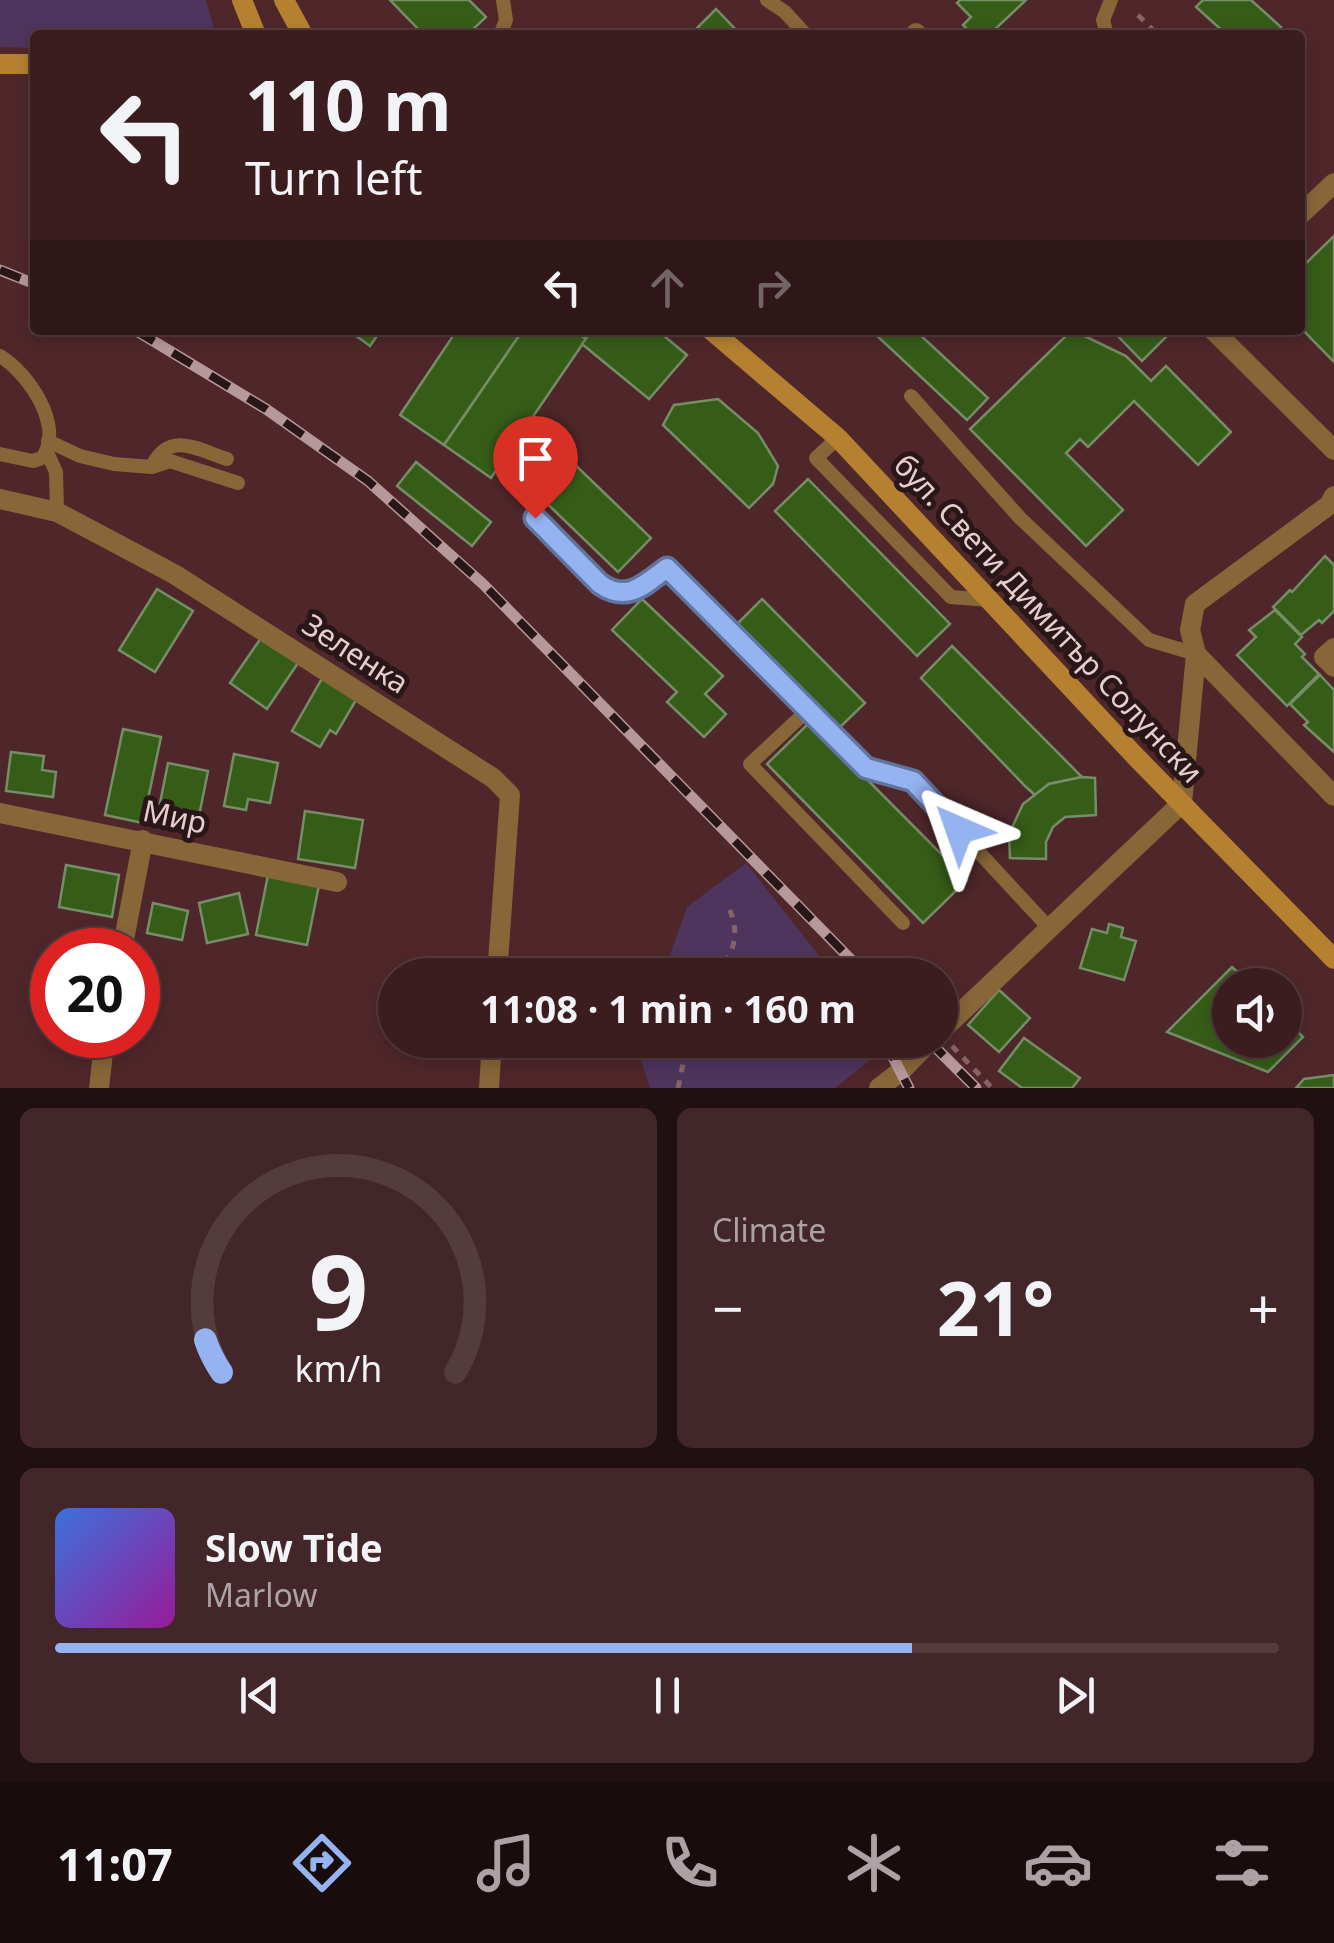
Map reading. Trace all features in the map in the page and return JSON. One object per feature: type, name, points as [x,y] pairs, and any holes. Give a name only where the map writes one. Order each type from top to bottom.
[{"type":"main road","points":[[242,0],[254,30]]},
{"type":"main road","points":[[284,0],[301,30]]},
{"type":"main road","points":[[0,64],[30,64]]},
{"type":"main road","name":"бул. Свети Димитър Солунски","points":[[716,335],[838,438],[1182,803],[1334,958]]},
{"type":"street","points":[[1305,210],[1334,183]]},
{"type":"street","points":[[1218,335],[1334,450]]},
{"type":"street","points":[[958,1015],[1182,803],[1196,654],[1190,630],[1195,604],[1329,505],[1334,496]]},
{"type":"street","name":"Зеленка","points":[[0,499],[57,512],[174,574],[493,778],[510,795],[498,958]]},
{"type":"street","points":[[1334,648],[1324,658],[1334,668]]},
{"type":"street","points":[[1196,654],[1334,796]]},
{"type":"street","name":"Мир","points":[[0,813],[337,882]]},
{"type":"street","points":[[126,928],[143,840]]},
{"type":"street","points":[[100,1088],[103,1058]]},
{"type":"street","points":[[488,1088],[490,1058]]},
{"type":"street","points":[[879,1088],[914,1058]]},
{"type":"lane","points":[[502,30],[506,20],[504,0]]},
{"type":"lane","points":[[766,0],[786,12],[802,30]]},
{"type":"lane","points":[[1106,30],[1104,20],[1112,0]]},
{"type":"lane","points":[[0,356],[17,367],[36,394],[44,414],[56,472],[57,512]]},
{"type":"lane","points":[[910,396],[1020,518],[1149,640],[1196,654]]},
{"type":"lane","points":[[838,438],[816,458],[951,597],[989,600]]},
{"type":"lane","points":[[152,466],[160,452],[174,444],[228,460]]},
{"type":"lane","points":[[0,454],[33,460],[42,458],[48,447]]},
{"type":"lane","points":[[48,447],[114,464],[152,466],[176,462],[238,483]]},
{"type":"lane","points":[[535,518],[612,592],[632,593],[667,568],[866,768],[913,781],[1051,930]]},
{"type":"lane","points":[[808,710],[750,764],[903,923]]},
{"type":"path","points":[[1138,16],[1153,30]]},
{"type":"path","points":[[728,906],[736,940],[728,958]]},
{"type":"path","points":[[958,1051],[992,1088]]},
{"type":"path","points":[[678,1088],[684,1058]]},
{"type":"shaded area","points":[[0,0],[206,0],[215,30],[30,30],[30,48],[0,47]]},
{"type":"shaded area","points":[[746,863],[821,958],[669,958],[687,907]]},
{"type":"shaded area","points":[[640,1058],[872,1058],[835,1088],[650,1088]]},
{"type":"building","points":[[390,0],[469,0],[486,17],[472,30],[419,30]]},
{"type":"building","points":[[1026,0],[994,30],[968,30],[963,25],[971,17],[957,3]]},
{"type":"building","points":[[1203,0],[1251,0],[1281,27],[1221,30],[1196,7]]},
{"type":"building","points":[[716,9],[736,30],[695,30]]},
{"type":"building","points":[[1334,236],[1334,362],[1305,332],[1305,264]]},
{"type":"building","points":[[355,335],[378,335],[370,346]]},
{"type":"building","points":[[454,335],[520,335],[444,445],[400,415]]},
{"type":"building","points":[[520,335],[580,335],[586,339],[491,478],[444,445]]},
{"type":"building","points":[[588,335],[663,335],[687,355],[649,399],[582,344]]},
{"type":"building","points":[[876,335],[920,335],[988,398],[967,420]]},
{"type":"building","points":[[1067,335],[1082,335],[1126,356],[1151,381],[1166,366],[1231,432],[1198,465],[1134,401],[1088,447],[1080,439],[1066,453],[1123,510],[1086,546],[970,429]]},
{"type":"building","points":[[1117,335],[1168,335],[1142,361]]},
{"type":"building","points":[[718,399],[758,433],[778,466],[773,484],[749,508],[663,425],[674,405]]},
{"type":"building","points":[[566,456],[651,538],[618,572],[533,490]]},
{"type":"building","points":[[416,462],[491,522],[472,546],[397,486]]},
{"type":"building","points":[[808,479],[950,624],[917,656],[775,511]]},
{"type":"building","points":[[1325,556],[1334,565],[1334,611],[1301,635],[1273,607]]},
{"type":"building","points":[[157,589],[193,611],[155,672],[119,650]]},
{"type":"building","points":[[642,599],[723,676],[705,694],[726,714],[704,737],[667,702],[677,692],[612,630]]},
{"type":"building","points":[[762,599],[865,703],[836,731],[733,628]]},
{"type":"building","points":[[1275,610],[1302,637],[1295,644],[1319,674],[1287,706],[1237,655],[1256,637],[1249,630]]},
{"type":"building","points":[[263,635],[300,660],[267,709],[230,683]]},
{"type":"building","points":[[952,646],[1082,777],[1049,784],[1035,795],[1026,787],[921,678]]},
{"type":"building","points":[[324,675],[359,695],[336,734],[330,730],[320,747],[292,731]]},
{"type":"building","points":[[1320,675],[1334,690],[1334,752],[1304,725],[1308,722],[1290,704]]},
{"type":"building","points":[[810,722],[967,880],[923,923],[767,764]]},
{"type":"building","points":[[123,729],[161,737],[143,823],[105,815]]},
{"type":"building","points":[[11,752],[44,756],[42,770],[56,772],[53,797],[6,791]]},
{"type":"building","points":[[234,754],[278,763],[270,803],[248,799],[246,810],[224,806]]},
{"type":"building","points":[[168,763],[208,771],[196,831],[156,823]]},
{"type":"building","points":[[1095,778],[1096,815],[1065,817],[1053,827],[1046,842],[1046,859],[1010,858],[1009,834],[1023,804],[1049,784]]},
{"type":"building","points":[[305,811],[363,820],[355,868],[298,859]]},
{"type":"building","points":[[66,865],[119,875],[112,917],[59,907]]},
{"type":"building","points":[[268,875],[319,885],[307,945],[256,935]]},
{"type":"building","points":[[239,893],[248,934],[207,943],[199,903]]},
{"type":"building","points":[[153,903],[188,911],[182,940],[160,936],[160,928],[148,928]]},
{"type":"building","points":[[1109,924],[1123,928],[1121,937],[1136,941],[1124,980],[1080,968],[1092,929],[1107,933]]},
{"type":"building","points":[[1212,987],[1212,1050],[1167,1032]]},
{"type":"building","points":[[999,990],[1030,1018],[999,1052],[968,1025]]},
{"type":"building","points":[[1024,1038],[1080,1078],[1072,1088],[1022,1088],[999,1071]]},
{"type":"building","points":[[1233,1058],[1282,1058],[1268,1072]]},
{"type":"building","points":[[1334,1075],[1334,1088],[1296,1088],[1304,1079]]},
{"type":"railway","points":[[0,270],[30,282]]},
{"type":"railway","points":[[143,335],[266,409],[368,481],[483,584],[849,958]]},
{"type":"railway","points":[[893,1058],[909,1088]]},
{"type":"railway","points":[[946,1058],[976,1088]]},
{"type":"route","points":[[535,518],[612,592],[632,593],[667,568],[866,768],[913,781],[959,830]]}]
